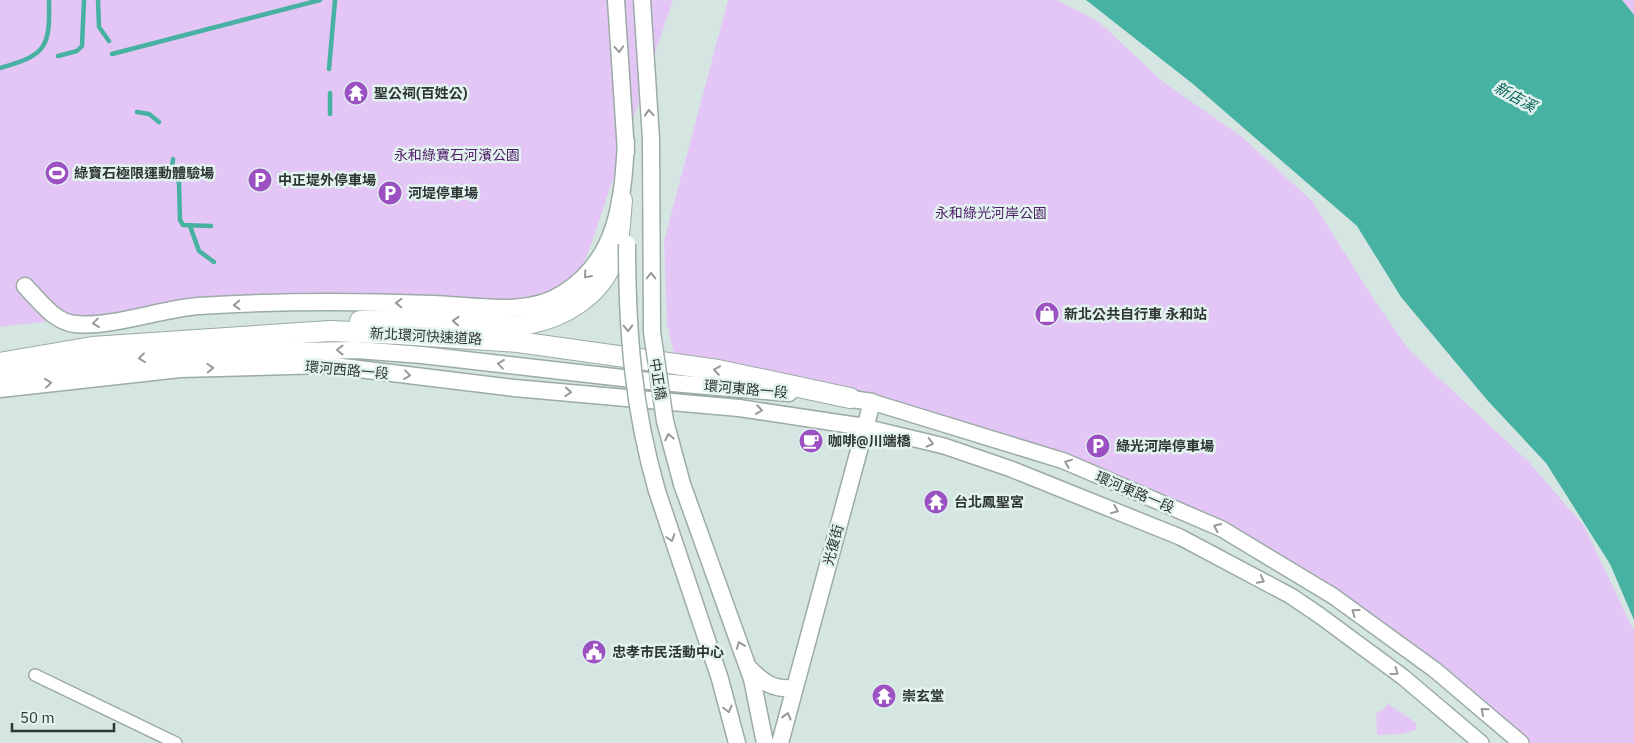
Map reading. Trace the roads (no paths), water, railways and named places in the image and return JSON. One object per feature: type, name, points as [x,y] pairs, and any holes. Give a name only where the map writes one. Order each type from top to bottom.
[{"type":"highway","points":[[92,347],[162,332],[367,320],[396,319],[500,325],[531,324],[576,305],[597,289],[610,266],[618,241],[622,200]]},
{"type":"highway","name":"新北環河快速道路","points":[[0,363],[92,347],[330,332],[481,339],[718,370],[850,398]]},
{"type":"main road","name":"中正橋","points":[[616,0],[626,141],[627,304],[631,365],[639,421],[657,491],[720,679],[737,743]]},
{"type":"main road","name":"中正橋","points":[[642,0],[651,139],[652,332],[665,421],[682,484],[747,666],[765,743]]},
{"type":"main road","points":[[25,286],[53,315],[73,324],[94,324],[196,306],[363,302],[501,307],[541,304],[561,296],[582,280],[597,262],[609,240],[622,200],[626,141]]},
{"type":"main road","name":"環河西路一段","points":[[0,377],[20,372],[191,353],[357,350],[648,381],[689,383]]},
{"type":"main road","name":"環河西路一段","points":[[0,389],[180,369],[326,365],[514,388],[693,404]]},
{"type":"main road","name":"環河東路一段","points":[[689,383],[850,398],[872,402]]},
{"type":"main road","name":"光復街","points":[[780,743],[872,402]]},
{"type":"main road","name":"環河東路一段","points":[[693,404],[739,408],[865,427]]},
{"type":"main road","points":[[747,666],[760,680],[771,686],[794,688]]},
{"type":"street","name":"環河東路一段","points":[[872,402],[1064,461],[1222,529],[1333,596],[1435,670],[1521,743]]},
{"type":"street","name":"環河東路一段","points":[[865,427],[944,446],[1011,469],[1180,536],[1291,596],[1312,610],[1403,677],[1481,743]]},
{"type":"street","points":[[35,675],[176,743]]},
{"type":"water","name":"新店溪","points":[[1086,0],[1622,0],[1634,15],[1634,620],[1610,564],[1546,463],[1488,401],[1401,297],[1357,226],[1193,84]]},
{"type":"waterway","points":[[0,68],[28,59],[42,47],[48,29],[49,0]]},
{"type":"waterway","points":[[58,56],[77,51],[82,46],[84,0]]},
{"type":"waterway","points":[[98,0],[99,27],[109,41]]},
{"type":"waterway","points":[[112,54],[320,0]]},
{"type":"waterway","points":[[329,69],[335,0]]},
{"type":"waterway","points":[[330,93],[330,114]]},
{"type":"waterway","points":[[137,112],[149,114],[159,122]]},
{"type":"waterway","points":[[173,159],[172,168],[179,183],[180,220],[183,225],[211,226]]},
{"type":"waterway","points":[[190,226],[199,251],[214,262]]},
{"type":"place","name":"聖公祠(百姓公)","points":[[356,93]]},
{"type":"place","name":"綠寶石極限運動體驗場","points":[[57,173]]},
{"type":"place","name":"中正堤外停車場","points":[[260,180]]},
{"type":"place","name":"河堤停車場","points":[[390,193]]},
{"type":"place","name":"新北公共自行車 永和站","points":[[1047,314]]},
{"type":"place","name":"咖啡@川端橋","points":[[811,441]]},
{"type":"place","name":"綠光河岸停車場","points":[[1098,446]]},
{"type":"place","name":"台北鳳聖宮","points":[[936,502]]},
{"type":"place","name":"忠孝市民活動中心","points":[[594,652]]},
{"type":"place","name":"崇玄堂","points":[[884,696]]},
{"type":"park label","name":"永和綠寶石河濱公園","points":[[457,155]]},
{"type":"park label","name":"永和綠光河岸公園","points":[[991,213]]}]
